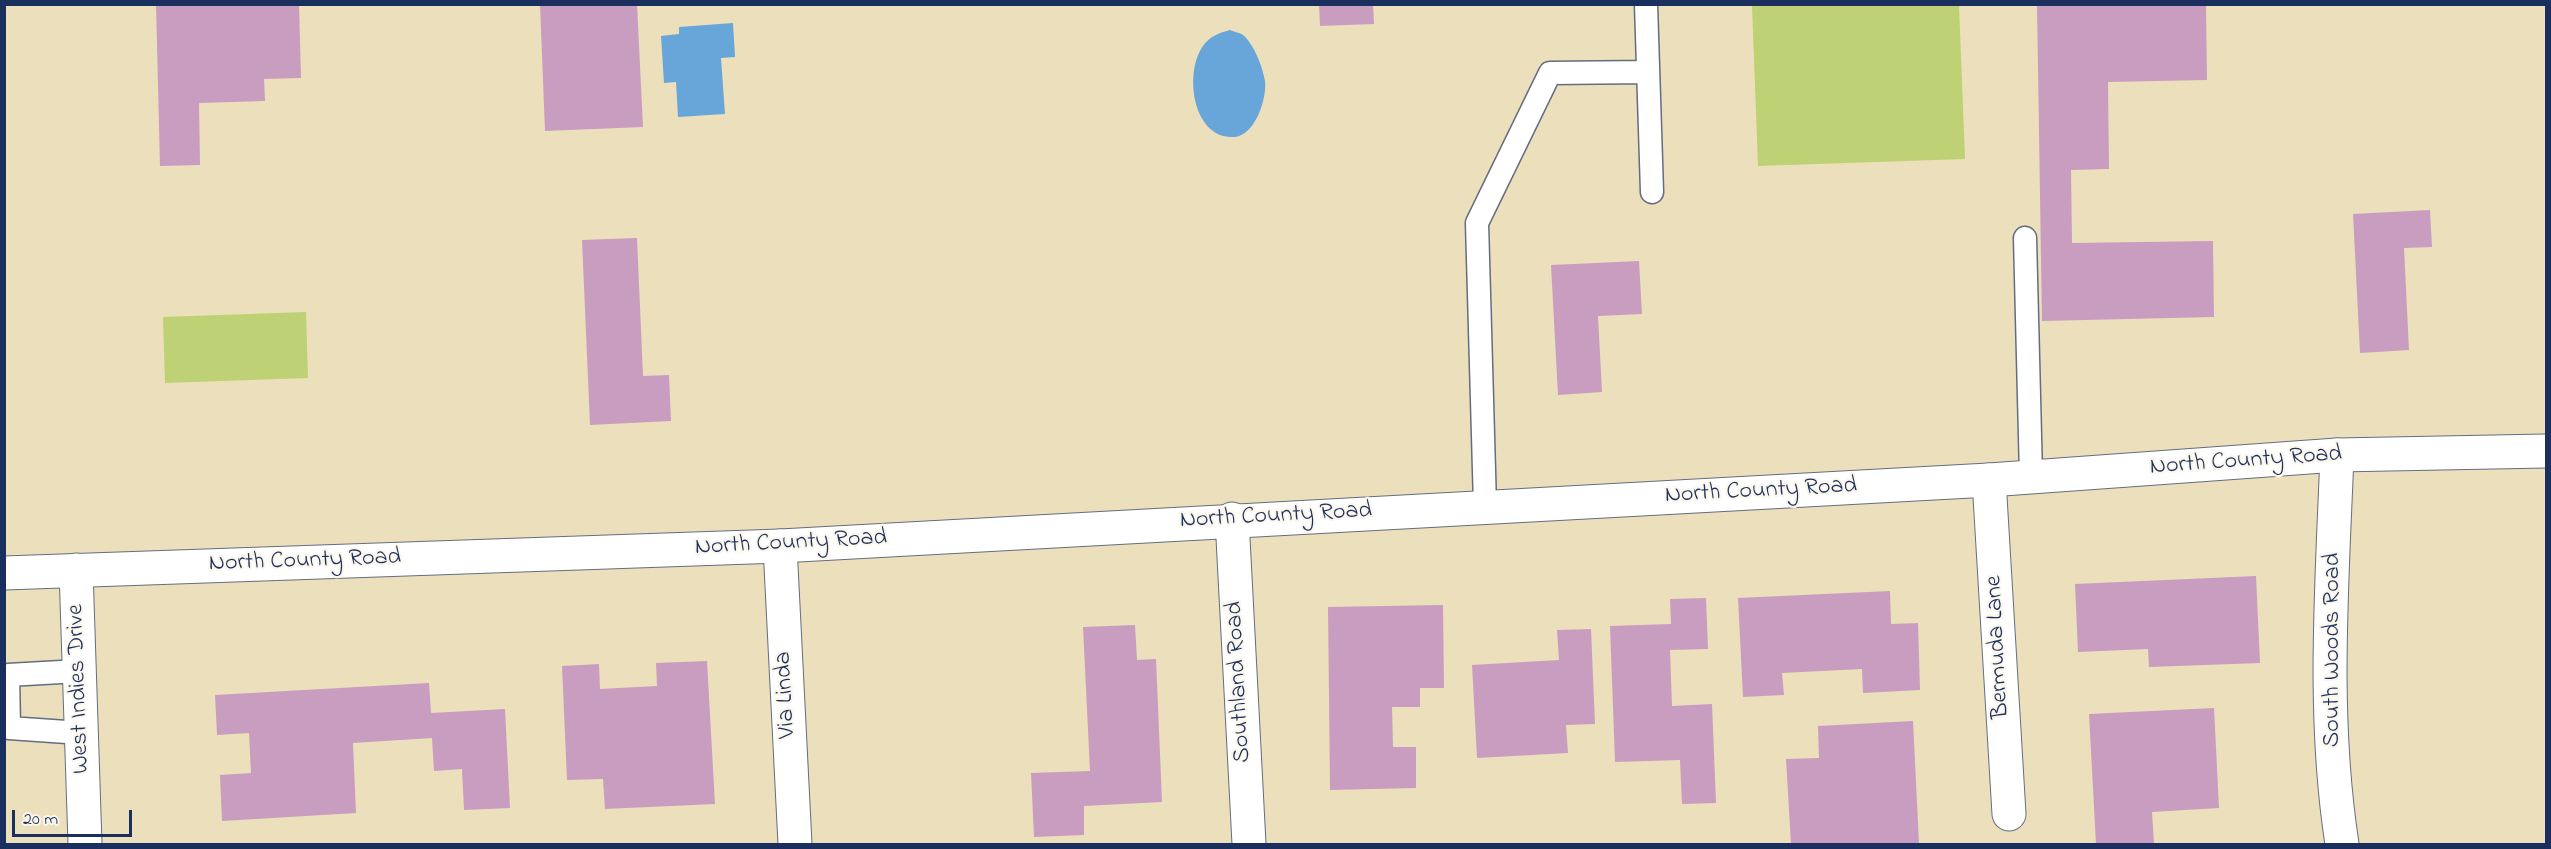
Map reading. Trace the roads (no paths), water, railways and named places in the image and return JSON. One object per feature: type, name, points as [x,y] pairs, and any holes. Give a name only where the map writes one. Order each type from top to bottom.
[{"type":"street","name":"North County Road","points":[[4,573],[780,546],[1232,519],[1989,480],[2337,455],[2547,451]]},
{"type":"street","name":"South Woods Road","points":[[2337,455],[2329,692],[2337,813],[2342,844]]},
{"type":"street","name":"Bermuda Lane","points":[[1989,480],[2009,814]]},
{"type":"street","name":"Southland Road","points":[[1232,519],[1249,844]]},
{"type":"street","name":"Via Linda","points":[[780,546],[795,844]]},
{"type":"street","name":"West Indies Drive","points":[[76,570],[81,733],[81,843]]},
{"type":"lane","points":[[1646,4],[1652,192]]},
{"type":"lane","points":[[1485,506],[1477,223],[1550,73],[1648,72]]},
{"type":"lane","points":[[2025,238],[2031,476]]},
{"type":"lane","points":[[79,671],[8,675],[9,728],[81,733]]},
{"type":"water","points":[[733,23],[735,57],[721,58],[725,114],[678,117],[676,82],[664,83],[661,36],[679,34],[679,27]]},
{"type":"water","points":[[1230,30],[1242,34],[1251,44],[1265,81],[1262,106],[1254,124],[1241,135],[1234,137],[1220,135],[1209,127],[1201,116],[1193,87],[1197,57],[1203,46],[1215,35]]}]
